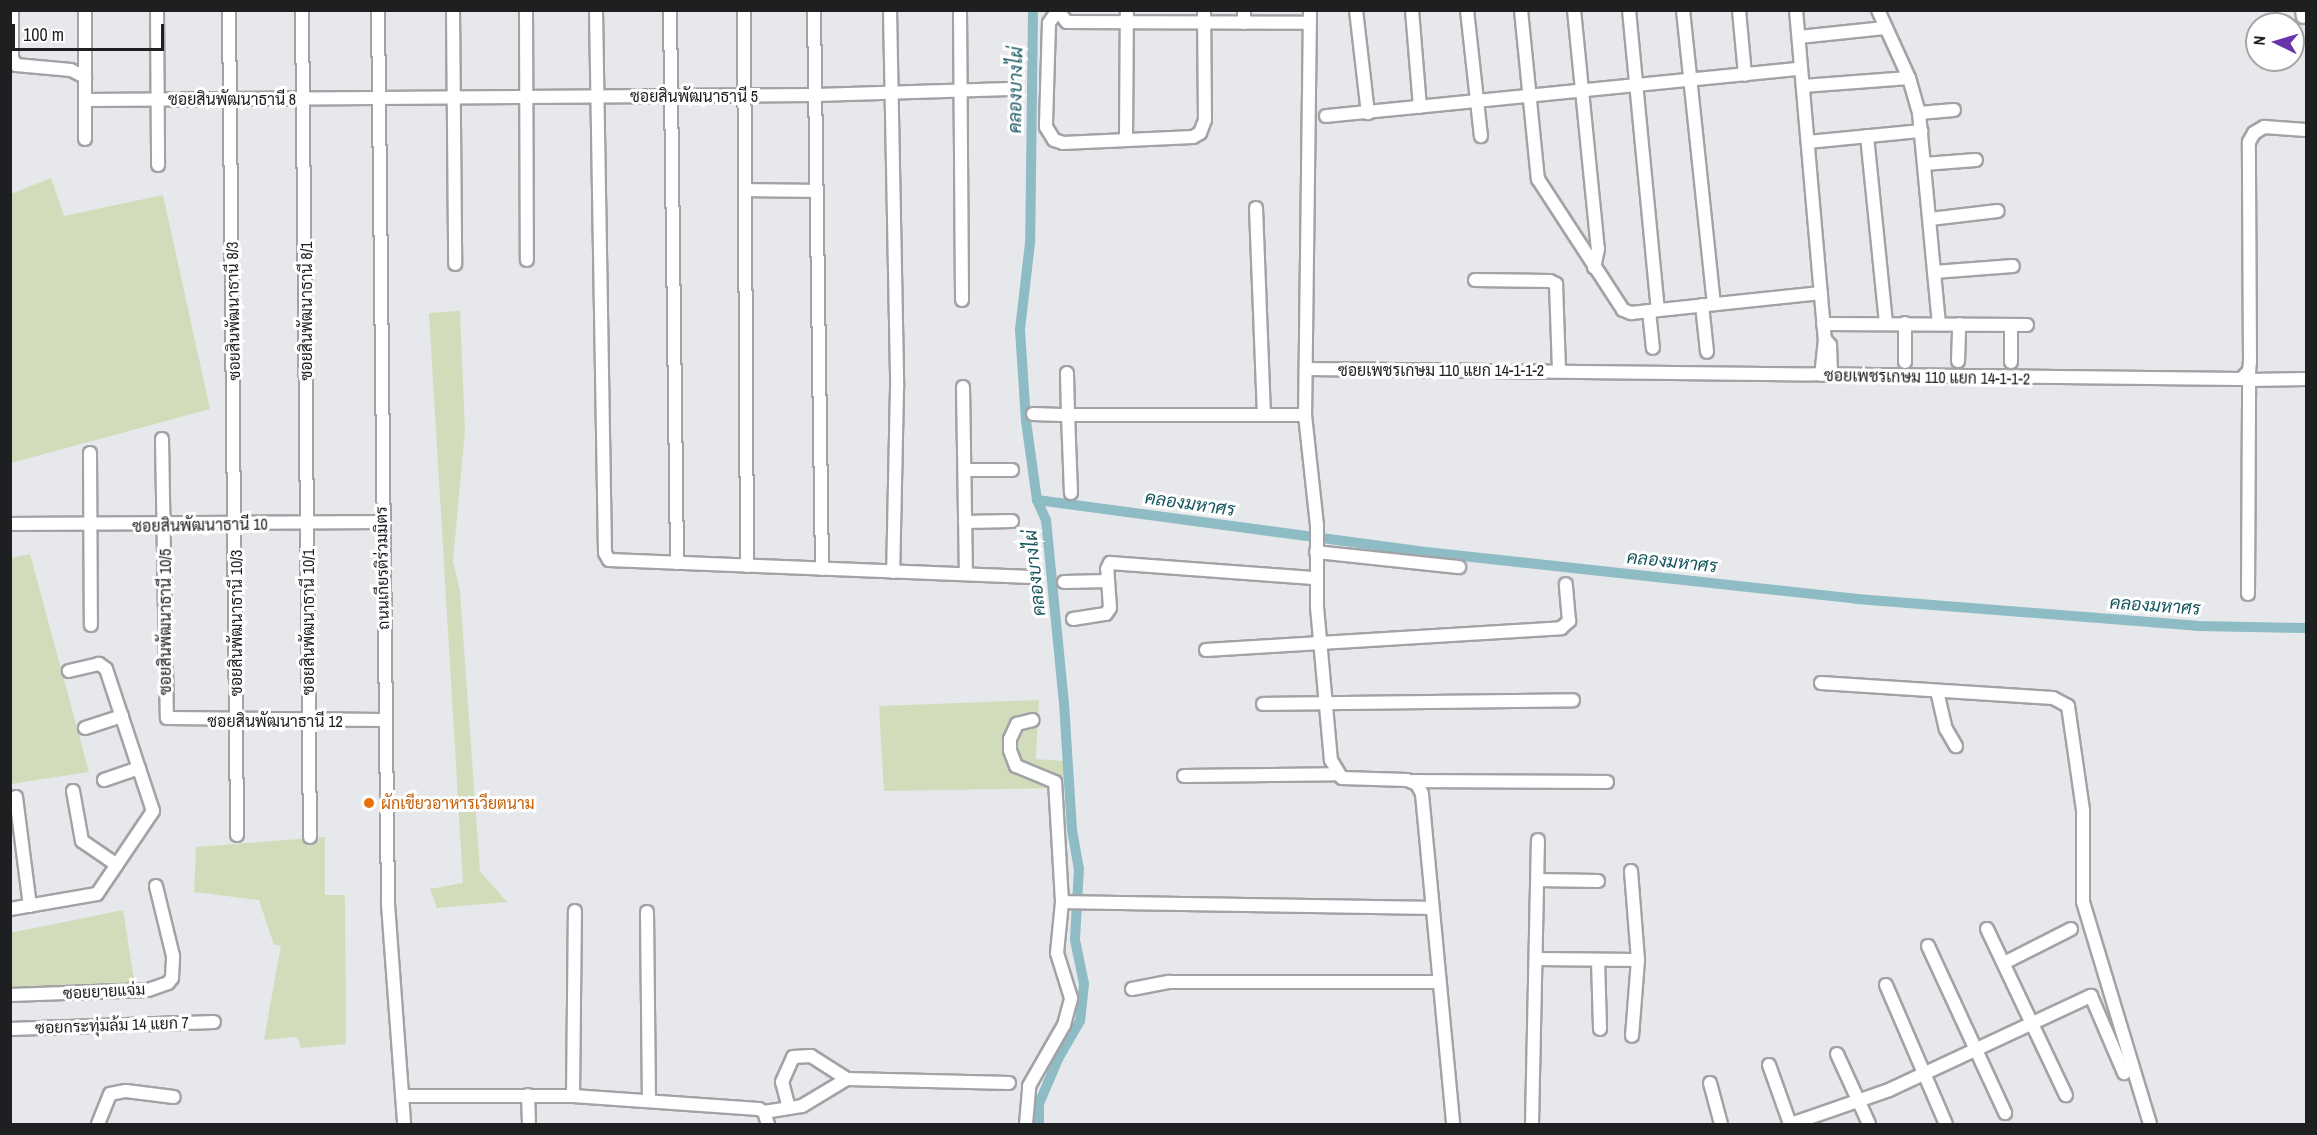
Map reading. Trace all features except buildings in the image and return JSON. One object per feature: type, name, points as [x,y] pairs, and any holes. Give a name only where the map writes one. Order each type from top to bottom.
[{"type":"street","points":[[12,10],[12,58],[16,65],[71,70],[85,77]]},
{"type":"street","points":[[85,10],[85,139]]},
{"type":"street","points":[[157,10],[158,165]]},
{"type":"street","name":"ซอยสินพัฒนาธานี 8/3","points":[[229,10],[236,524]]},
{"type":"street","name":"ซอยสินพัฒนาธานี 8/1","points":[[302,10],[308,524]]},
{"type":"street","name":"ถนนเกียรติร่วมมิตร","points":[[378,10],[384,720],[388,904],[404,1125]]},
{"type":"street","points":[[453,10],[454,264]]},
{"type":"street","points":[[526,10],[527,260]]},
{"type":"street","points":[[596,10],[605,553],[609,560],[1032,577]]},
{"type":"street","points":[[670,10],[677,563]]},
{"type":"street","points":[[744,10],[747,566]]},
{"type":"street","points":[[814,10],[822,569]]},
{"type":"street","points":[[890,10],[889,93],[897,388],[893,572]]},
{"type":"street","points":[[960,10],[962,300]]},
{"type":"street","points":[[1356,10],[1368,112]]},
{"type":"street","points":[[1412,10],[1420,107]]},
{"type":"street","points":[[1467,10],[1480,136]]},
{"type":"street","points":[[1521,10],[1538,180],[1623,310],[1654,310],[1821,293]]},
{"type":"street","points":[[1574,10],[1598,249],[1594,268]]},
{"type":"street","points":[[1629,10],[1654,310],[1653,348]]},
{"type":"street","points":[[1683,10],[1708,304],[1707,352]]},
{"type":"street","points":[[1739,10],[1745,75]]},
{"type":"street","points":[[1796,10],[1825,339],[1826,375]]},
{"type":"street","points":[[1878,10],[1909,78],[1919,113],[1939,323]]},
{"type":"street","points":[[1205,16],[1205,120],[1200,133],[1193,137],[1063,143],[1048,134],[1049,23],[1058,11],[1067,22],[1090,16],[1127,16],[1166,16],[1205,16],[1244,16],[1310,17],[1305,415],[1317,525],[1316,578],[1331,760],[1337,774]]},
{"type":"street","points":[[1126,140],[1127,16]]},
{"type":"street","points":[[1799,37],[1885,28]]},
{"type":"street","points":[[1326,116],[1689,82],[1801,69]]},
{"type":"street","points":[[1803,86],[1909,78]]},
{"type":"street","name":"ซอยสินพัฒนาธานี 5","points":[[379,98],[816,95],[1010,89]]},
{"type":"street","name":"ซอยสินพัฒนาธานี 8","points":[[86,100],[379,98]]},
{"type":"street","points":[[1919,113],[1954,110]]},
{"type":"street","points":[[2248,594],[2249,142],[2254,133],[2264,127],[2307,130]]},
{"type":"street","points":[[1808,142],[1921,131]]},
{"type":"street","points":[[1867,136],[1886,323]]},
{"type":"street","points":[[1924,164],[1976,160]]},
{"type":"street","points":[[745,190],[817,191]]},
{"type":"street","points":[[1256,208],[1264,415]]},
{"type":"street","points":[[1930,219],[1998,211]]},
{"type":"street","points":[[1934,272],[2013,266]]},
{"type":"street","points":[[1475,280],[1550,281],[1556,284],[1559,371]]},
{"type":"street","points":[[1905,323],[1905,362]]},
{"type":"street","points":[[1823,324],[2027,325]]},
{"type":"street","points":[[1958,361],[1959,324]]},
{"type":"street","points":[[2011,362],[2012,325]]},
{"type":"street","name":"ซอยเพชรเกษม 110 แยก 14-1-1-2","points":[[1306,369],[2236,380],[2249,376],[2307,379]]},
{"type":"street","points":[[1068,373],[1071,493]]},
{"type":"street","points":[[963,387],[966,574]]},
{"type":"street","points":[[1034,414],[1305,415]]},
{"type":"street","name":"ซอยสินพัฒนาธานี 10/5","points":[[162,439],[167,718]]},
{"type":"street","points":[[90,453],[91,625]]},
{"type":"street","points":[[964,470],[1012,470]]},
{"type":"street","points":[[965,522],[1012,521]]},
{"type":"street","name":"ซอยสินพัฒนาธานี 10","points":[[14,525],[382,522]]},
{"type":"street","name":"ซอยสินพัฒนาธานี 10/3","points":[[236,524],[237,835]]},
{"type":"street","name":"ซอยสินพัฒนาธานี 10/1","points":[[308,524],[310,837]]},
{"type":"street","points":[[1317,547],[1459,567]]},
{"type":"street","points":[[1073,619],[1106,614],[1110,608],[1108,581],[1110,563],[1316,578]]},
{"type":"street","points":[[1064,582],[1108,581]]},
{"type":"street","points":[[1206,650],[1561,628],[1569,621],[1566,584]]},
{"type":"street","points":[[10,909],[98,894],[153,811],[104,665],[69,671]]},
{"type":"street","points":[[1821,683],[2053,698],[2068,706],[2083,810],[2083,902],[2150,1125]]},
{"type":"street","points":[[1937,691],[1946,729],[1956,746]]},
{"type":"street","points":[[1263,704],[1574,700]]},
{"type":"street","points":[[85,728],[122,716]]},
{"type":"street","name":"ซอยสินพัฒนาธานี 12","points":[[167,718],[237,722],[384,720]]},
{"type":"street","points":[[1026,1125],[1029,1086],[1064,1025],[1070,1006],[1057,953],[1065,902],[1055,782],[1016,766],[1010,750],[1010,739],[1017,724],[1033,720]]},
{"type":"street","points":[[104,780],[140,768]]},
{"type":"street","points":[[1184,776],[1337,774],[1348,779],[1413,781],[1607,782]]},
{"type":"street","points":[[1413,781],[1424,801],[1437,982],[1453,1125]]},
{"type":"street","points":[[73,791],[81,841],[117,865]]},
{"type":"street","points":[[16,797],[30,906]]},
{"type":"street","points":[[1532,1125],[1538,840]]},
{"type":"street","points":[[1631,871],[1638,960],[1632,1036]]},
{"type":"street","points":[[1538,880],[1598,881]]},
{"type":"street","name":"ซอยยายแจ่ม","points":[[10,995],[148,990],[168,982],[172,978],[173,956],[156,886]]},
{"type":"street","points":[[1065,902],[1431,908]]},
{"type":"street","points":[[573,1095],[575,911]]},
{"type":"street","points":[[647,912],[649,1100]]},
{"type":"street","points":[[1987,929],[2034,1023],[2066,1095]]},
{"type":"street","points":[[2004,963],[2071,929]]},
{"type":"street","points":[[1928,945],[1978,1049],[2005,1113]]},
{"type":"street","points":[[1536,959],[1638,960]]},
{"type":"street","points":[[1598,960],[1600,1029]]},
{"type":"street","points":[[1132,989],[1179,982],[1437,982]]},
{"type":"street","points":[[1886,986],[1946,1125]]},
{"type":"street","points":[[1769,1065],[1794,1124],[1924,1074],[2091,996],[2124,1073]]},
{"type":"street","name":"ซอยกระทุ่มล้ม 14 แยก 7","points":[[10,1029],[214,1022]]},
{"type":"street","points":[[1837,1054],[1869,1125]]},
{"type":"street","points":[[789,1108],[782,1082],[793,1057],[811,1056],[847,1079],[1009,1083]]},
{"type":"street","points":[[402,1096],[573,1095],[764,1112],[813,1102],[847,1079]]},
{"type":"street","points":[[1710,1083],[1721,1125]]},
{"type":"street","points":[[98,1125],[110,1094],[126,1091],[174,1097]]},
{"type":"street","points":[[528,1095],[529,1125]]},
{"type":"street","points":[[764,1112],[768,1125]]},
{"type":"green space","points":[[51,178],[64,216],[163,195],[210,409],[11,463],[11,194]]},
{"type":"green space","points":[[460,311],[465,431],[453,561],[460,592],[480,871],[507,902],[437,908],[430,889],[463,883],[429,313]]},
{"type":"green space","points":[[30,554],[89,772],[11,784],[11,558]]},
{"type":"green space","points":[[1039,700],[1036,759],[1065,761],[1063,788],[884,791],[879,706]]},
{"type":"green space","points":[[325,837],[325,895],[345,895],[346,1044],[301,1048],[297,1037],[264,1040],[281,945],[274,945],[259,900],[194,892],[196,847]]},
{"type":"green space","points":[[123,910],[137,998],[11,1002],[10,933]]},
{"type":"waterway","name":"คลองบางไผ่","points":[[1033,10],[1030,243],[1020,330],[1026,421],[1037,500],[1046,520],[1064,703],[1072,830],[1079,868],[1075,940],[1084,984],[1080,1021],[1058,1059],[1039,1104],[1039,1124]]},
{"type":"waterway","name":"คลองมหาศร","points":[[1037,500],[1426,552],[1857,599],[2197,626],[2306,628]]},
{"type":"place","name":"ผักเขียวอาหารเวียตนาม","points":[[369,803]]}]
